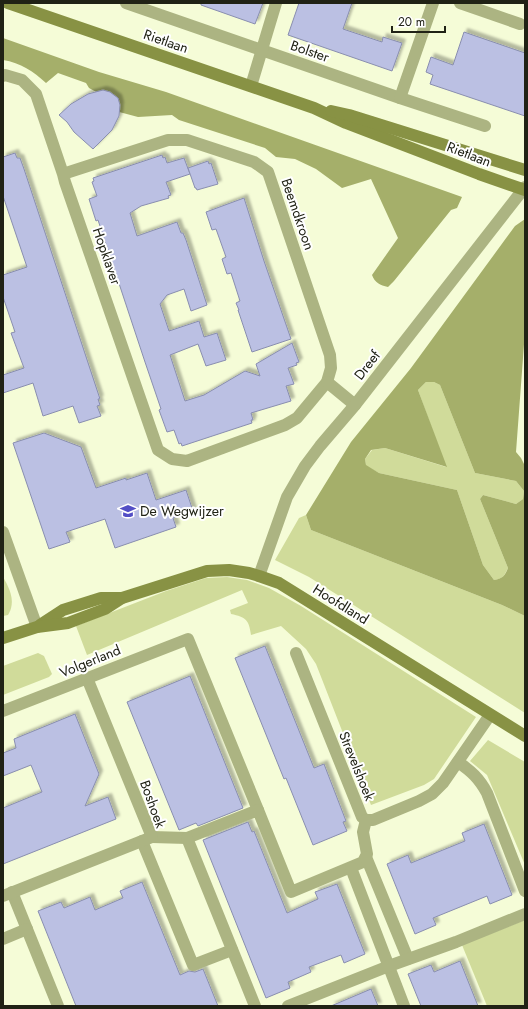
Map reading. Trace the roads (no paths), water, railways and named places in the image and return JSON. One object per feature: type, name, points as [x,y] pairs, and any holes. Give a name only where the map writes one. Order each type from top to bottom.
[{"type":"street","name":"Rietlaan","points":[[8,3],[314,108],[346,123],[479,174],[524,189]]},
{"type":"street","name":"Bolster","points":[[126,3],[485,126]]},
{"type":"street","points":[[251,86],[276,3]]},
{"type":"street","points":[[400,98],[433,3]]},
{"type":"street","points":[[460,3],[520,24]]},
{"type":"street","name":"Hopklaver","points":[[3,76],[5,75],[22,80],[36,94],[62,174],[158,450],[172,459]]},
{"type":"street","name":"Rietlaan","points":[[314,108],[349,114],[525,170]]},
{"type":"street","name":"Beemdkroon","points":[[62,174],[168,140],[187,140],[254,162],[268,172],[330,355],[331,368],[327,382],[297,418],[285,425],[187,462],[172,459]]},
{"type":"street","name":"Dreef","points":[[259,576],[282,509],[295,482],[320,446],[355,405],[524,189]]},
{"type":"street","points":[[327,382],[355,405]]},
{"type":"street","points":[[3,532],[7,556],[37,627]]},
{"type":"street","name":"Hoofdland","points":[[3,638],[37,627],[68,623],[105,609],[122,598],[207,571],[229,570],[259,576],[279,584],[525,736]]},
{"type":"street","name":"Volgerland","points":[[3,711],[188,639],[258,810]]},
{"type":"street","name":"Strevelshoek","points":[[296,653],[362,817],[366,820],[373,820],[432,794],[443,783],[490,714]]},
{"type":"street","name":"Boshoek","points":[[8,894],[147,839],[87,678]]},
{"type":"street","points":[[458,762],[473,772],[487,793],[525,891]]},
{"type":"street","points":[[232,950],[193,965],[147,839],[187,838],[258,810],[291,892],[363,862],[367,854],[363,832],[366,820]]},
{"type":"street","points":[[187,838],[255,1006]]},
{"type":"street","points":[[366,857],[408,959]]},
{"type":"street","points":[[351,868],[404,1006]]},
{"type":"street","points":[[8,894],[27,929],[58,1006]]},
{"type":"street","points":[[288,1006],[525,914]]},
{"type":"street","points":[[3,939],[27,929]]},
{"type":"place","name":"De Wegwijzer","points":[[128,511]]}]
